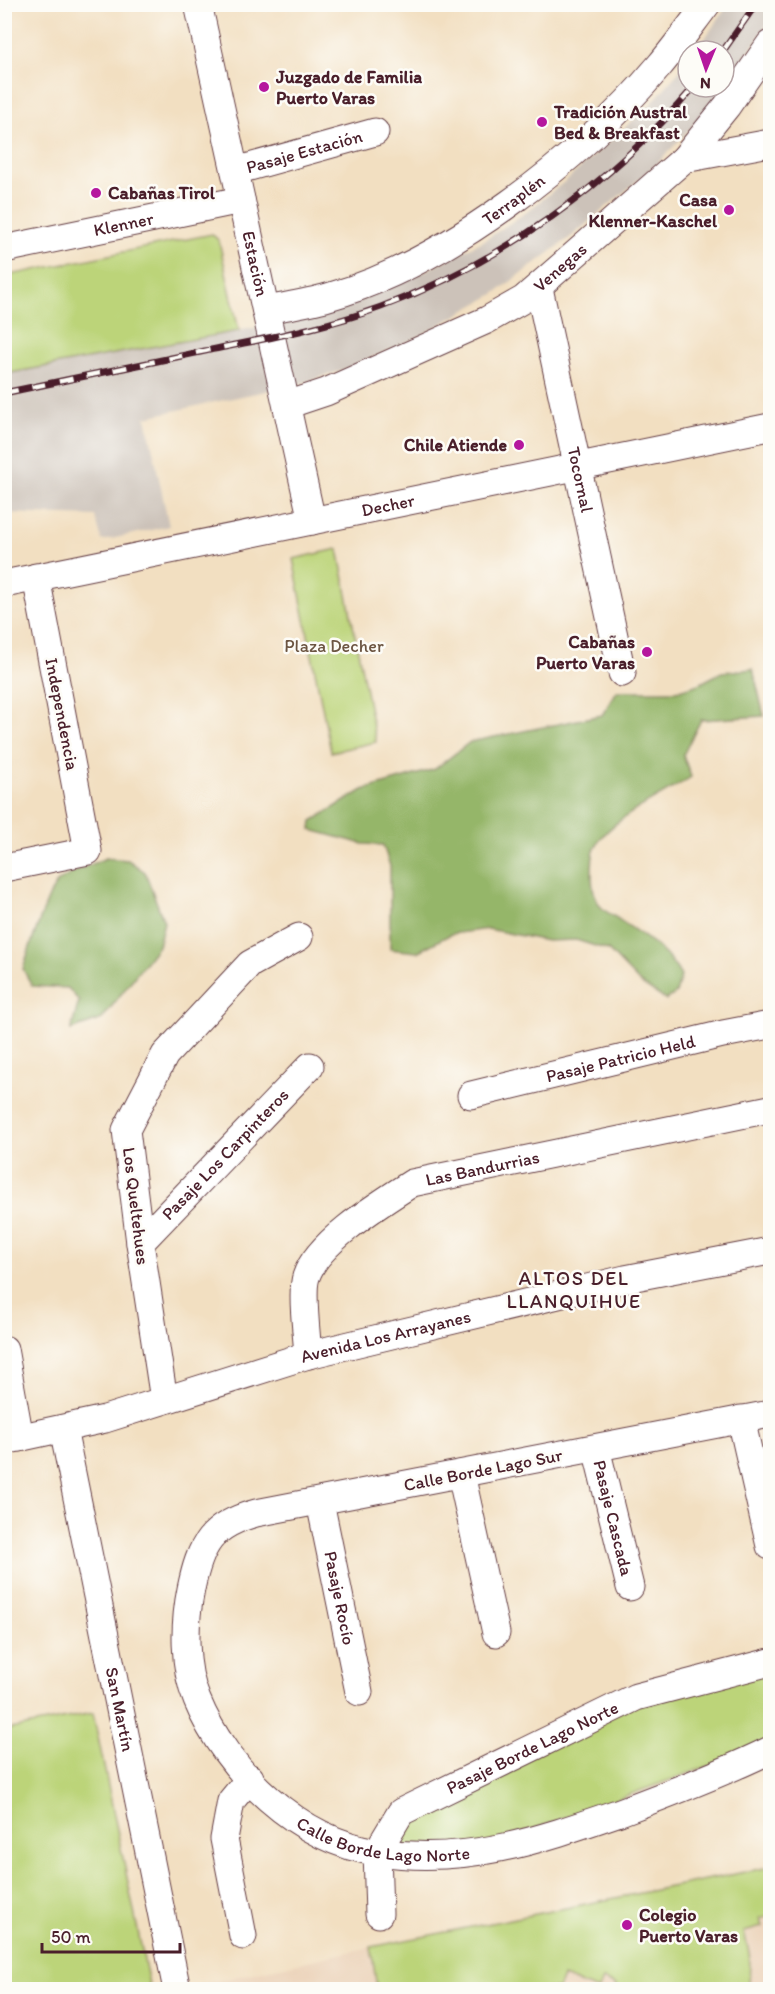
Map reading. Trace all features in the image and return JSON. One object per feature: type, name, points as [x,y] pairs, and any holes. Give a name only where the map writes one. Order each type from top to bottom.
[{"type":"street","name":"Estación","points":[[198,4],[312,520]]},
{"type":"street","name":"Terraplén","points":[[266,310],[328,297],[374,280],[416,260],[493,216],[561,163],[592,134],[659,67],[707,4]]},
{"type":"street","name":"Venegas","points":[[287,405],[326,392],[487,320],[539,288],[607,225],[684,159],[727,106],[771,44]]},
{"type":"street","name":"Pasaje Estación","points":[[235,171],[375,132]]},
{"type":"street","points":[[684,159],[771,143]]},
{"type":"street","name":"Klenner","points":[[4,249],[241,200]]},
{"type":"street","name":"Tocornal","points":[[539,288],[622,673]]},
{"type":"street","name":"Decher","points":[[4,584],[771,427]]},
{"type":"street","name":"Independencia","points":[[4,868],[88,851],[36,577]]},
{"type":"street","name":"Los Queltehues","points":[[164,1400],[140,1243],[126,1130],[165,1055],[250,963],[299,937]]},
{"type":"street","name":"Pasaje Patricio Held","points":[[471,1095],[723,1034],[771,1025]]},
{"type":"street","name":"Pasaje Los Carpinteros","points":[[140,1243],[310,1066]]},
{"type":"street","name":"Las Bandurrias","points":[[308,1355],[305,1279],[315,1260],[383,1202],[412,1184],[771,1110]]},
{"type":"street","name":"Avenida Los Arrayanes","points":[[12,1440],[63,1429],[164,1400],[308,1355],[625,1278],[771,1251]]},
{"type":"street","points":[[4,1349],[12,1440]]},
{"type":"street","name":"Calle Borde Lago Sur","points":[[204,1544],[225,1525],[245,1516],[771,1414]]},
{"type":"street","points":[[741,1419],[771,1546]]},
{"type":"street","name":"San Martín","points":[[63,1429],[177,1989]]},
{"type":"street","name":"Pasaje Cascada","points":[[596,1448],[630,1587]]},
{"type":"street","points":[[461,1474],[496,1633]]},
{"type":"street","name":"Pasaje Rocío","points":[[320,1502],[359,1692]]},
{"type":"street","name":"Calle Borde Lago Norte","points":[[204,1544],[193,1580],[187,1614],[187,1654],[196,1699],[209,1724],[250,1778],[280,1807],[316,1831],[356,1847],[377,1852],[447,1855],[514,1847],[672,1793],[771,1750]]},
{"type":"street","name":"Pasaje Borde Lago Norte","points":[[377,1852],[401,1812],[636,1697],[771,1662]]},
{"type":"street","points":[[243,1936],[224,1839],[231,1801],[250,1778]]},
{"type":"street","points":[[377,1852],[379,1914]]},
{"type":"shaded area","points":[[728,5],[770,5],[770,21],[736,70],[736,39],[704,39]]},
{"type":"shaded area","points":[[676,75],[676,99],[715,99],[656,165],[572,236],[494,294],[416,338],[343,370],[302,383],[146,417],[169,526],[102,541],[95,516],[5,513],[4,374],[296,320],[346,305],[427,270],[485,240],[528,211],[568,179],[651,104]]},
{"type":"shaded area","name":"Colegio Puerto Varas","points":[[770,1867],[770,1989],[194,1990],[194,1986],[371,1947]]},
{"type":"green space","points":[[212,234],[219,241],[239,331],[5,374],[5,276]]},
{"type":"green space","name":"Plaza Decher","points":[[338,549],[376,742],[331,752],[293,559]]},
{"type":"green space","points":[[753,669],[764,716],[701,720],[683,755],[691,777],[622,819],[600,840],[594,851],[592,883],[599,904],[606,912],[655,945],[669,958],[681,976],[676,993],[666,1000],[641,984],[608,950],[576,940],[547,941],[488,929],[451,934],[417,952],[390,949],[390,866],[383,845],[363,844],[311,830],[312,821],[363,790],[435,769],[470,742],[602,715],[617,691],[676,691],[699,684],[722,672]]},
{"type":"green space","points":[[106,858],[128,860],[145,872],[164,922],[158,946],[102,1019],[71,1030],[79,1001],[68,988],[32,986],[23,969],[53,888],[74,872]]},
{"type":"green space","points":[[770,1668],[770,1744],[487,1846],[385,1846],[405,1817],[638,1702]]},
{"type":"green space","points":[[93,1713],[150,1989],[5,1989],[5,1730]]},
{"type":"green space","name":"Colegio Puerto Varas","points":[[770,1867],[770,1916],[760,1919],[762,1927],[744,1932],[750,1957],[749,1989],[615,1989],[616,1985],[603,1980],[599,1989],[595,1989],[563,1977],[558,1989],[377,1989],[371,1947]]},
{"type":"railway","points":[[731,39],[756,4]]},
{"type":"railway","points":[[4,393],[316,327],[381,307],[426,289],[511,243],[551,217],[627,156],[683,99]]},
{"type":"place","name":"Juzgado de Familia Puerto Varas","points":[[264,87]]},
{"type":"place","name":"Tradición Austral Bed & Breakfast","points":[[542,122]]},
{"type":"place","name":"Cabañas Tirol","points":[[96,193]]},
{"type":"place","name":"Casa Klenner-Kaschel","points":[[729,210]]},
{"type":"place","name":"Chile Atiende","points":[[519,445]]},
{"type":"place","name":"Cabañas Puerto Varas","points":[[647,652]]},
{"type":"place","name":"Colegio Puerto Varas","points":[[627,1925]]},
{"type":"district","name":"ALTOS DEL LLANQUIHUE","points":[[574,1290]]}]
